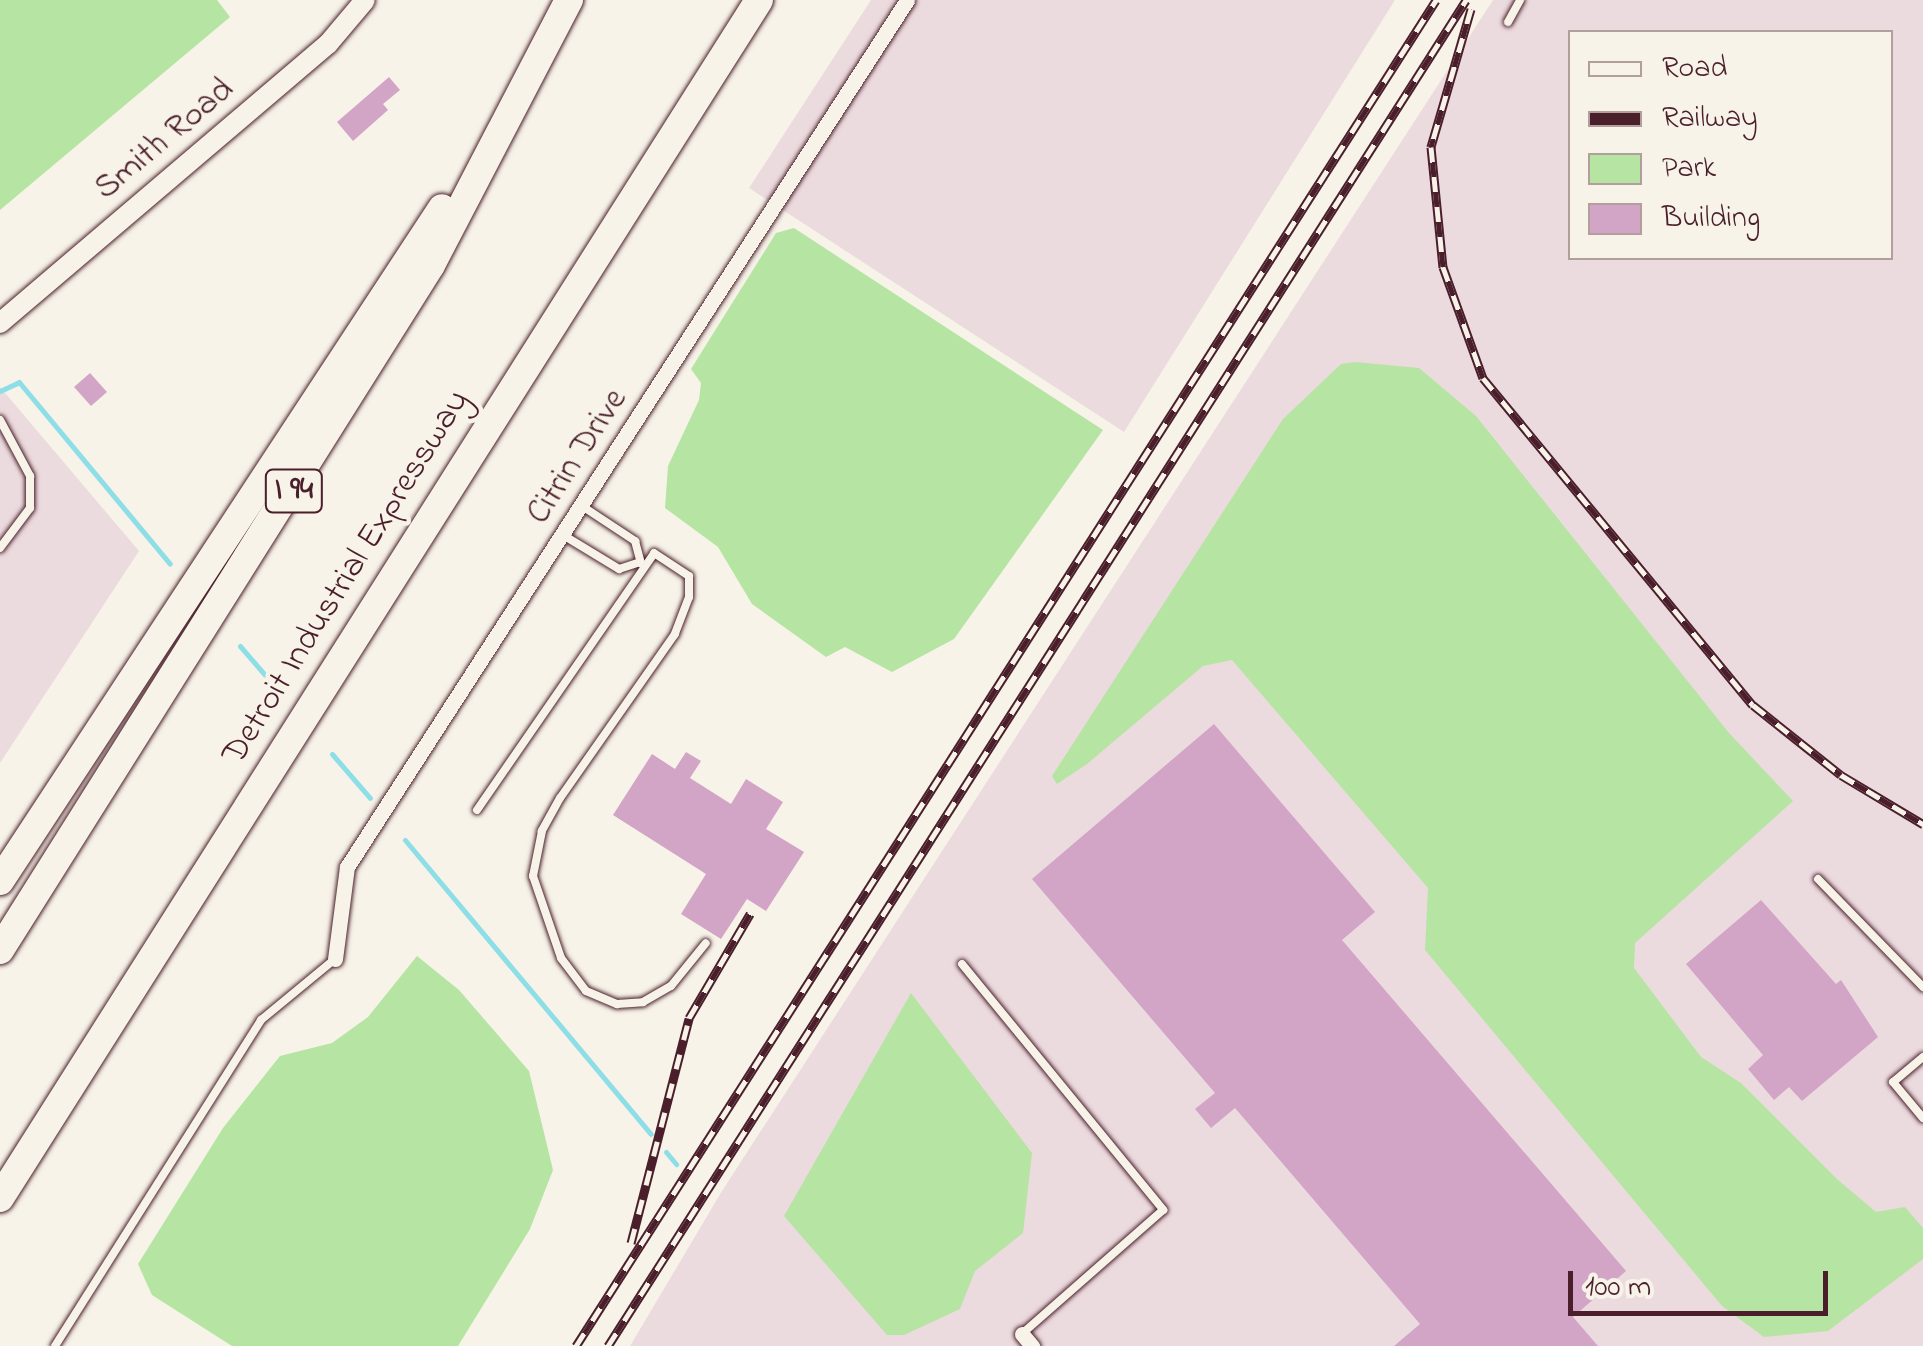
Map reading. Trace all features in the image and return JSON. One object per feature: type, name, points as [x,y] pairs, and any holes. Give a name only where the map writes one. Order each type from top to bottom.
[{"type":"highway","name":"Detroit Industrial Expressway","points":[[0,1198],[759,0]]},
{"type":"highway","points":[[0,880],[316,410],[565,8]]},
{"type":"highway","name":"I 94","points":[[0,950],[411,297],[565,8]]},
{"type":"street","name":"Smith Road","points":[[0,323],[328,44],[365,0]]},
{"type":"street","name":"Citrin Drive","points":[[334,959],[347,868],[907,0]]},
{"type":"lane","points":[[1508,22],[1520,0]]},
{"type":"lane","points":[[0,420],[30,476],[30,508],[0,548]]},
{"type":"lane","points":[[582,506],[635,541],[641,562]]},
{"type":"lane","points":[[563,535],[619,569],[641,562]]},
{"type":"lane","points":[[477,810],[641,562],[654,552],[689,576],[688,597],[675,634],[542,831],[533,876],[561,958],[586,991],[617,1004],[643,1002],[671,986],[706,943]]},
{"type":"lane","points":[[1818,879],[1923,987]]},
{"type":"lane","points":[[56,1346],[261,1020],[334,959]]},
{"type":"lane","points":[[962,964],[1163,1210],[1027,1340]]},
{"type":"lane","points":[[1923,1057],[1894,1082],[1923,1118]]},
{"type":"shaded area","points":[[871,0],[1395,0],[1124,432],[749,188]]},
{"type":"shaded area","points":[[1493,0],[1923,0],[1923,1346],[630,1346],[722,1191]]},
{"type":"shaded area","points":[[0,387],[139,551],[0,763]]},
{"type":"green space","points":[[0,0],[217,0],[230,17],[0,210]]},
{"type":"green space","points":[[794,228],[1103,430],[954,639],[892,672],[845,647],[826,657],[752,604],[718,547],[665,508],[668,466],[699,400],[701,383],[691,369],[776,233]]},
{"type":"green space","points":[[1341,364],[1419,368],[1476,416],[1729,733],[1793,801],[1635,943],[1634,968],[1701,1057],[1741,1083],[1838,1180],[1876,1212],[1905,1207],[1923,1228],[1923,1259],[1828,1331],[1764,1337],[1722,1306],[1425,950],[1428,888],[1232,660],[1203,666],[1087,764],[1057,784],[1052,776],[1283,419]]},
{"type":"green space","points":[[417,956],[459,990],[529,1071],[553,1170],[530,1229],[458,1346],[232,1346],[152,1295],[138,1264],[223,1128],[280,1056],[332,1043],[368,1017]]},
{"type":"green space","points":[[911,993],[1032,1153],[1023,1233],[975,1271],[960,1309],[904,1335],[887,1335],[784,1216]]},
{"type":"building","points":[[389,77],[400,90],[383,104],[388,110],[353,141],[337,122]]},
{"type":"building","points":[[90,373],[107,392],[91,406],[74,387]]},
{"type":"building","points":[[1214,724],[1375,912],[1342,940],[1626,1271],[1573,1317],[1598,1346],[1394,1346],[1420,1324],[1235,1108],[1211,1128],[1195,1109],[1215,1093],[1032,879]]},
{"type":"building","points":[[686,752],[701,761],[690,778],[731,804],[746,779],[783,802],[766,829],[804,852],[766,911],[747,899],[721,939],[681,914],[706,874],[613,815],[652,754],[675,769]]},
{"type":"building","points":[[1761,900],[1836,984],[1841,980],[1878,1037],[1802,1101],[1789,1087],[1774,1100],[1748,1069],[1763,1055],[1686,964]]},
{"type":"waterway","points":[[0,391],[19,382],[170,564]]},
{"type":"waterway","points":[[240,646],[271,682]]},
{"type":"waterway","points":[[332,754],[370,798]]},
{"type":"waterway","points":[[405,840],[651,1134]]},
{"type":"waterway","points":[[666,1152],[676,1164]]},
{"type":"railway","points":[[576,1346],[1436,0]]},
{"type":"railway","points":[[608,1346],[1466,0]]},
{"type":"railway","points":[[1471,9],[1431,147],[1443,267],[1483,378],[1753,705],[1841,775],[1923,824]]},
{"type":"railway","points":[[631,1243],[689,1018],[750,914]]}]
